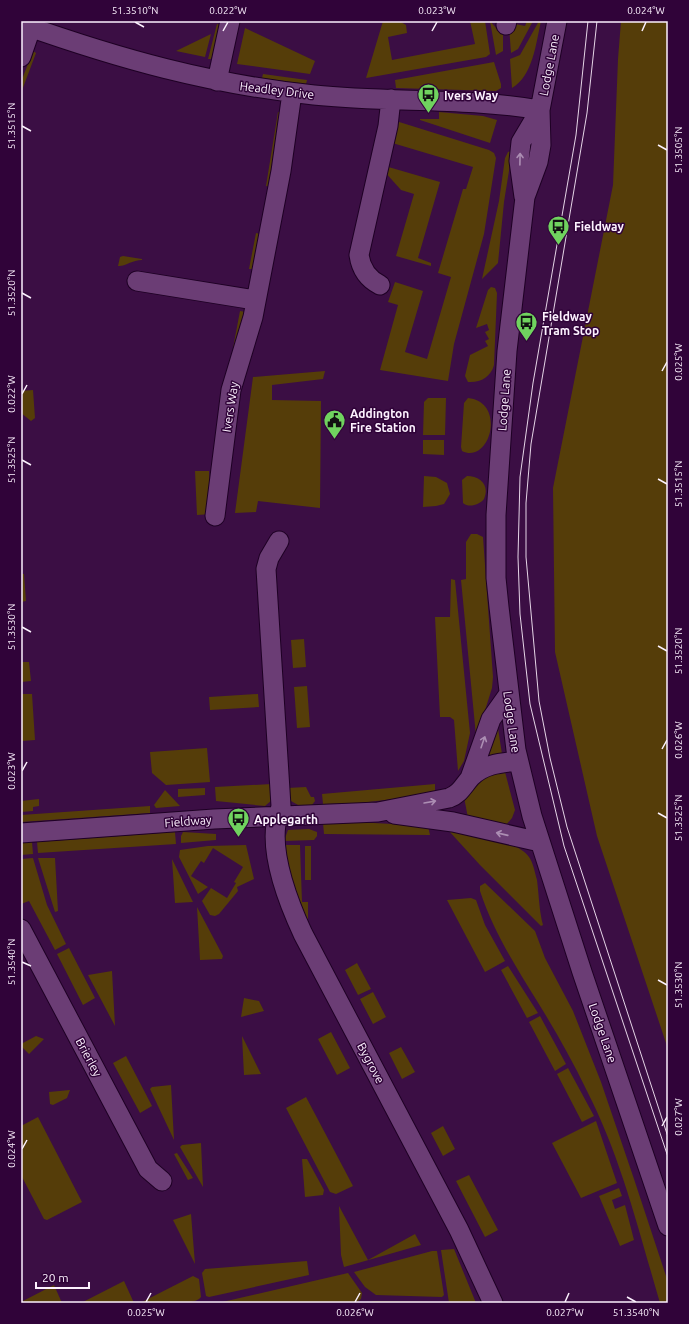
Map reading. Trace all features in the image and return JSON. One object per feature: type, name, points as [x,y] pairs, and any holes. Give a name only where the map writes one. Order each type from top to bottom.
[{"type":"street","points":[[217,81],[230,21]]},
{"type":"street","name":"Lodge Lane","points":[[557,21],[540,110],[521,142],[519,161],[524,197],[507,351],[496,515],[496,578],[508,695],[518,761],[540,842],[582,972],[668,1226]]},
{"type":"street","points":[[21,57],[26,26]]},
{"type":"street","name":"Headley Drive","points":[[26,26],[114,56],[217,81],[292,93],[391,99],[499,103],[540,110]]},
{"type":"street","name":"Ivers Way","points":[[215,516],[231,390],[250,329],[282,171],[292,93]]},
{"type":"street","points":[[380,285],[374,282],[365,272],[359,256],[387,130],[391,99]]},
{"type":"street","points":[[137,281],[255,300]]},
{"type":"street","points":[[278,816],[281,806],[266,569],[269,558],[279,541]]},
{"type":"street","name":"Fieldway","points":[[470,778],[491,719],[508,695]]},
{"type":"street","name":"Fieldway","points":[[21,833],[278,816],[378,812],[448,798],[459,793],[470,778],[483,768],[518,761]]},
{"type":"street","name":"Fieldway","points":[[378,812],[453,822],[540,842]]},
{"type":"street","name":"Bygrove","points":[[278,816],[276,826],[276,842],[281,874],[294,915],[459,1230],[493,1303]]},
{"type":"street","name":"Brierley","points":[[21,928],[148,1169],[162,1181]]},
{"type":"shaded area","points":[[383,21],[399,21],[406,25],[407,33],[388,37],[392,60],[475,44],[470,21],[485,21],[490,54],[486,57],[366,78]]},
{"type":"shaded area","points":[[490,21],[497,29],[501,27],[503,28],[503,51],[496,55]]},
{"type":"shaded area","points":[[527,21],[533,21],[518,49],[511,53],[509,26],[515,24],[525,26]]},
{"type":"shaded area","points":[[539,21],[541,21],[529,67],[525,76],[512,88],[510,59],[520,55]]},
{"type":"shaded area","points":[[621,21],[668,21],[668,1049],[597,836],[555,652],[553,488],[613,185]]},
{"type":"shaded area","points":[[217,24],[220,25],[212,57],[211,59],[208,59]]},
{"type":"shaded area","points":[[245,28],[315,61],[310,74],[237,64]]},
{"type":"shaded area","points":[[211,34],[205,57],[176,51]]},
{"type":"shaded area","points":[[33,51],[36,53],[21,93],[21,82]]},
{"type":"shaded area","points":[[494,62],[501,84],[501,88],[496,91],[396,88],[395,80]]},
{"type":"shaded area","points":[[263,74],[307,80],[306,84],[262,78]]},
{"type":"shaded area","points":[[278,112],[282,113],[270,187],[266,186]]},
{"type":"shaded area","points":[[439,112],[483,116],[497,120],[490,143],[420,120],[439,119]]},
{"type":"shaded area","points":[[396,121],[489,150],[494,153],[496,158],[484,234],[454,344],[448,381],[380,370],[398,305],[388,302],[395,282],[423,291],[405,352],[427,359],[451,277],[438,273],[463,189],[466,189],[473,167],[389,142]]},
{"type":"shaded area","points":[[511,151],[498,263],[482,279],[499,201],[505,158],[508,152]]},
{"type":"shaded area","points":[[385,166],[440,182],[418,258],[431,263],[431,266],[396,256],[414,194],[401,190],[384,171]]},
{"type":"shaded area","points":[[256,233],[260,234],[253,269],[249,269]]},
{"type":"shaded area","points":[[123,256],[142,260],[118,266],[120,257]]},
{"type":"shaded area","points":[[491,287],[495,288],[497,293],[494,365],[488,376],[481,380],[468,382],[465,376],[470,355],[488,346],[485,341],[489,339],[485,332],[489,330],[487,324],[476,328],[488,290]]},
{"type":"shaded area","points":[[240,311],[246,312],[236,349],[233,348]]},
{"type":"shaded area","points":[[325,371],[323,379],[272,385],[272,400],[321,401],[320,508],[258,501],[256,512],[235,513],[253,377]]},
{"type":"shaded area","points":[[33,390],[35,418],[31,421],[21,413],[21,391]]},
{"type":"shaded area","points":[[428,398],[446,398],[445,435],[423,435],[424,402]]},
{"type":"shaded area","points":[[468,398],[480,402],[487,410],[491,420],[490,431],[486,441],[480,449],[472,453],[462,451],[461,447],[464,403]]},
{"type":"shaded area","points":[[423,440],[444,440],[444,455],[423,454]]},
{"type":"shaded area","points":[[195,471],[209,471],[212,514],[197,515]]},
{"type":"shaded area","points":[[424,476],[436,477],[447,483],[450,494],[444,504],[423,507]]},
{"type":"shaded area","points":[[467,476],[472,476],[483,482],[486,490],[484,499],[474,505],[465,505],[463,503],[462,480]]},
{"type":"shaded area","points":[[471,534],[477,534],[483,537],[493,677],[492,688],[477,736],[461,580],[466,579],[466,542]]},
{"type":"shaded area","points":[[21,574],[24,574],[26,601],[21,602]]},
{"type":"shaded area","points":[[451,579],[455,580],[470,733],[464,761],[458,771],[454,720],[450,717],[440,717],[435,617],[450,617]]},
{"type":"shaded area","points":[[304,639],[306,667],[293,668],[291,640]]},
{"type":"shaded area","points":[[21,662],[29,662],[31,681],[21,682]]},
{"type":"shaded area","points":[[307,686],[310,727],[297,728],[294,687]]},
{"type":"shaded area","points":[[21,694],[32,694],[35,740],[22,741]]},
{"type":"shaded area","points":[[258,694],[259,707],[210,710],[209,697]]},
{"type":"shaded area","points":[[497,722],[502,754],[486,759]]},
{"type":"shaded area","points":[[207,748],[210,782],[166,785],[152,773],[150,752]]},
{"type":"shaded area","points":[[505,772],[515,810],[512,818],[506,825],[468,818],[464,797],[482,776]]},
{"type":"shaded area","points":[[272,784],[272,800],[265,806],[216,801],[215,787]]},
{"type":"shaded area","points":[[435,784],[435,794],[360,803],[323,804],[322,794]]},
{"type":"shaded area","points":[[306,787],[311,797],[314,797],[315,801],[312,805],[298,805],[291,801],[287,788]]},
{"type":"shaded area","points":[[205,788],[205,795],[178,797],[178,789]]},
{"type":"shaded area","points":[[165,790],[180,806],[156,808],[154,805]]},
{"type":"shaded area","points":[[39,799],[39,806],[33,807],[33,811],[21,812],[21,801]]},
{"type":"shaded area","points":[[150,806],[150,813],[21,822],[21,815]]},
{"type":"shaded area","points":[[323,823],[374,823],[428,826],[430,835],[324,834]]},
{"type":"shaded area","points":[[309,829],[317,832],[317,836],[314,840],[284,841],[288,830]]},
{"type":"shaded area","points":[[448,830],[504,842],[515,846],[529,857],[537,880],[543,925],[541,926],[480,865]]},
{"type":"shaded area","points":[[175,832],[176,844],[38,853],[37,842]]},
{"type":"shaded area","points":[[183,832],[216,834],[216,840],[181,843],[181,836]]},
{"type":"shaded area","points":[[21,842],[32,842],[33,854],[21,855]]},
{"type":"shaded area","points":[[246,845],[254,879],[237,887],[238,891],[219,914],[215,916],[210,915],[202,901],[211,888],[227,898],[243,867],[213,848],[204,863],[201,861],[191,876],[208,887],[198,894],[179,857],[180,850],[208,846]]},
{"type":"shaded area","points":[[285,845],[300,845],[302,902],[308,902],[308,920],[305,921],[286,860]]},
{"type":"shaded area","points":[[305,846],[311,846],[311,880],[305,880]]},
{"type":"shaded area","points":[[33,858],[47,905],[66,944],[55,950],[29,901],[21,904],[21,859]]},
{"type":"shaded area","points":[[38,858],[55,858],[58,911],[55,912]]},
{"type":"shaded area","points":[[172,859],[193,902],[175,903]]},
{"type":"shaded area","points":[[485,883],[535,931],[545,958],[573,1011],[601,1082],[667,1279],[668,1303],[660,1303],[620,1168],[599,1116],[563,1045],[513,961],[491,920],[480,891],[480,886]]},
{"type":"shaded area","points":[[471,898],[476,900],[485,925],[505,961],[485,972],[447,900]]},
{"type":"shaded area","points":[[197,907],[223,956],[222,959],[200,960]]},
{"type":"shaded area","points":[[69,948],[95,998],[83,1005],[57,954]]},
{"type":"shaded area","points":[[357,963],[371,989],[358,995],[345,970]]},
{"type":"shaded area","points":[[508,966],[538,1013],[527,1018],[501,970]]},
{"type":"shaded area","points":[[112,971],[115,1026],[88,975]]},
{"type":"shaded area","points":[[373,992],[386,1017],[373,1024],[360,999]]},
{"type":"shaded area","points":[[244,998],[259,1001],[264,1011],[241,1017]]},
{"type":"shaded area","points":[[540,1016],[566,1064],[555,1071],[529,1022]]},
{"type":"shaded area","points":[[331,1032],[350,1068],[337,1075],[318,1039]]},
{"type":"shaded area","points":[[36,1036],[44,1039],[29,1054],[21,1046],[21,1044]]},
{"type":"shaded area","points":[[242,1036],[261,1074],[244,1075]]},
{"type":"shaded area","points":[[401,1047],[415,1072],[402,1079],[389,1053]]},
{"type":"shaded area","points":[[126,1056],[152,1106],[140,1113],[113,1063]]},
{"type":"shaded area","points":[[568,1068],[594,1116],[582,1122],[557,1074]]},
{"type":"shaded area","points":[[171,1085],[174,1140],[150,1089],[152,1087]]},
{"type":"shaded area","points":[[70,1090],[67,1098],[53,1105],[50,1104],[49,1092]]},
{"type":"shaded area","points":[[306,1097],[353,1186],[336,1194],[330,1192],[286,1108]]},
{"type":"shaded area","points":[[38,1117],[82,1202],[47,1220],[44,1219],[21,1175],[21,1126]]},
{"type":"shaded area","points":[[596,1121],[617,1183],[581,1198],[552,1143]]},
{"type":"shaded area","points":[[443,1126],[455,1149],[443,1156],[431,1133]]},
{"type":"shaded area","points":[[201,1143],[203,1187],[180,1147],[182,1145]]},
{"type":"shaded area","points":[[177,1153],[193,1178],[188,1180],[174,1154]]},
{"type":"shaded area","points":[[302,1159],[307,1159],[324,1190],[323,1195],[305,1197]]},
{"type":"shaded area","points":[[469,1175],[498,1230],[485,1237],[456,1181]]},
{"type":"shaded area","points":[[619,1188],[622,1196],[612,1200],[615,1209],[625,1205],[634,1240],[620,1246],[599,1196]]},
{"type":"shaded area","points":[[339,1206],[368,1260],[415,1234],[421,1245],[344,1267],[341,1255]]},
{"type":"shaded area","points":[[191,1214],[195,1264],[173,1220]]},
{"type":"shaded area","points":[[454,1249],[476,1303],[449,1303],[441,1250]]},
{"type":"shaded area","points":[[432,1251],[437,1251],[444,1295],[442,1297],[376,1295],[365,1287],[354,1272]]},
{"type":"shaded area","points":[[307,1261],[309,1275],[209,1297],[206,1296],[202,1273],[205,1269]]},
{"type":"shaded area","points":[[348,1273],[362,1293],[361,1299],[355,1303],[218,1303]]},
{"type":"shaded area","points":[[193,1276],[199,1279],[201,1297],[197,1300],[182,1303],[163,1304],[140,1303]]},
{"type":"shaded area","points":[[124,1281],[134,1303],[81,1303]]},
{"type":"shaded area","points":[[54,1285],[62,1303],[21,1303],[21,1302]]},
{"type":"shaded area","points":[[374,1301],[443,1302],[444,1303],[365,1303]]},
{"type":"tram line","points":[[588,21],[576,135],[533,383],[520,477],[518,557],[520,614],[530,704],[564,846],[668,1157]]},
{"type":"tram line","points":[[597,21],[587,113],[531,444],[526,503],[526,557],[539,701],[550,758],[567,827],[668,1137]]},
{"type":"place","name":"Ivers Way","points":[[429,114]]},
{"type":"place","name":"Fieldway","points":[[558,246]]},
{"type":"place","name":"Fieldway Tram Stop","points":[[527,342]]},
{"type":"place","name":"Addington Fire Station","points":[[335,440]]},
{"type":"place","name":"Applegarth","points":[[238,838]]}]
